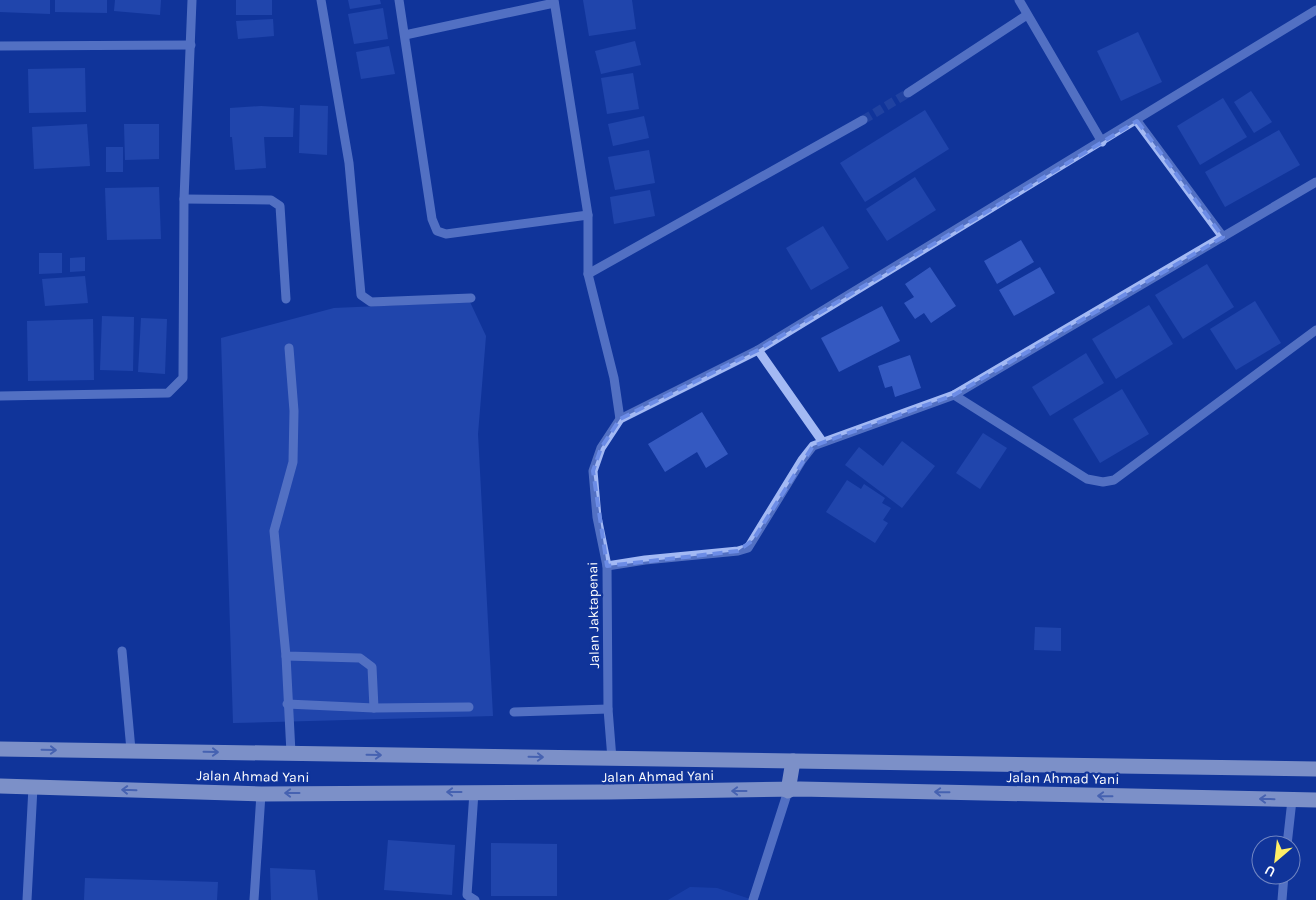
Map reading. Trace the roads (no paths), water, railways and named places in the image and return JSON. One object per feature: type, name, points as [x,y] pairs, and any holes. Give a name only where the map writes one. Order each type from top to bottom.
[{"type":"highway","name":"Jalan Ahmad Yani","points":[[0,749],[1316,769]]},
{"type":"highway","points":[[788,791],[793,761]]},
{"type":"highway","name":"Jalan Ahmad Yani","points":[[0,786],[262,794],[788,791],[800,789],[1316,800]]},
{"type":"street","points":[[0,396],[168,393],[183,378],[184,200],[192,0]]},
{"type":"street","points":[[321,0],[349,163],[361,295],[371,302],[471,298]]},
{"type":"street","points":[[399,0],[432,219],[437,231],[446,234],[588,215]]},
{"type":"street","points":[[1018,0],[1102,142]]},
{"type":"street","points":[[405,35],[554,1],[588,215],[588,274],[614,378],[620,419],[758,350],[1138,121],[1316,10]]},
{"type":"street","points":[[908,93],[1027,15]]},
{"type":"street","points":[[0,46],[191,45]]},
{"type":"street","points":[[588,274],[864,120]]},
{"type":"street","points":[[1138,121],[1223,237]]},
{"type":"street","points":[[607,566],[645,560],[738,551],[748,548],[806,452],[822,441],[954,395],[1316,182]]},
{"type":"street","points":[[184,200],[271,200],[277,202],[280,206],[286,298]]},
{"type":"street","points":[[954,395],[1087,479],[1103,482],[1114,480],[1316,330]]},
{"type":"street","points":[[288,348],[294,411],[293,462],[274,531],[286,656],[291,753]]},
{"type":"street","points":[[758,350],[822,441]]},
{"type":"street","name":"Jalan Jaktapenai","points":[[612,759],[608,709],[607,566],[596,510],[593,470],[601,448],[620,419]]},
{"type":"street","points":[[122,652],[131,750]]},
{"type":"street","points":[[286,656],[360,658],[365,660],[372,667],[374,708]]},
{"type":"street","points":[[287,704],[374,708],[469,707]]},
{"type":"street","points":[[514,712],[608,709]]},
{"type":"street","points":[[26,900],[33,787]]},
{"type":"street","points":[[753,900],[788,791]]},
{"type":"street","points":[[468,898],[474,792]]},
{"type":"street","points":[[254,900],[262,794]]},
{"type":"street","points":[[1288,835],[1292,800]]},
{"type":"street","points":[[1282,900],[1283,885]]},
{"type":"tunnel","points":[[863,120],[908,93]]}]
